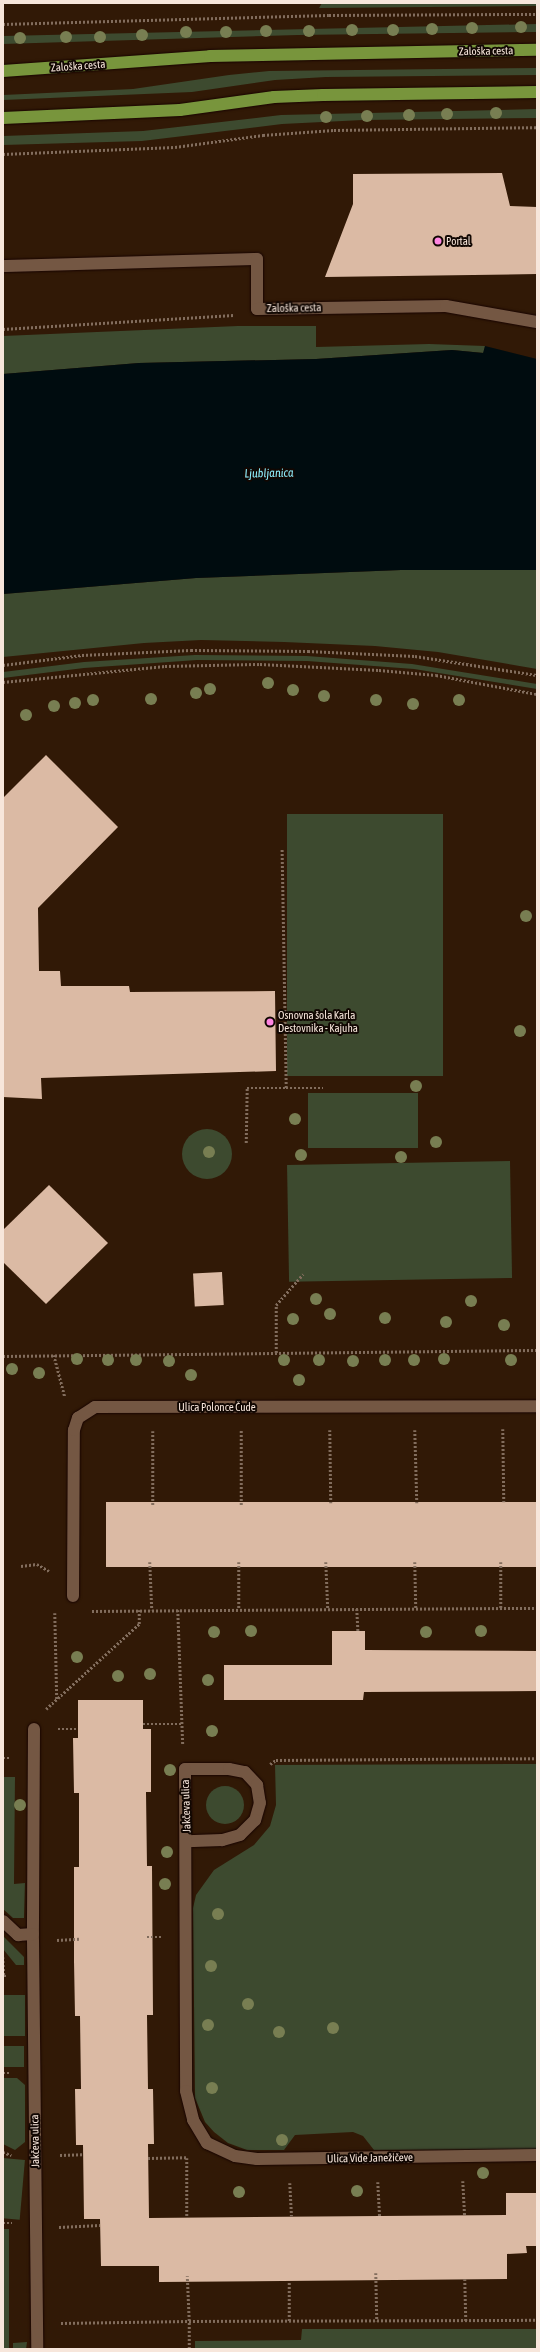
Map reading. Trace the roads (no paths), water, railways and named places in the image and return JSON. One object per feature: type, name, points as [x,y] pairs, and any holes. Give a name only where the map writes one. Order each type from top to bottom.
[{"type":"main road","name":"Zaloška cesta","points":[[3,71],[210,56],[537,50]]},
{"type":"main road","points":[[3,118],[180,110],[274,98],[323,95],[537,92]]},
{"type":"street","name":"Zaloška cesta","points":[[3,266],[256,260],[257,308],[446,306],[537,322]]},
{"type":"street","name":"Ulica Polonce Čude","points":[[73,1596],[74,1430],[78,1418],[95,1407],[537,1406]]},
{"type":"street","name":"Jakčeva ulica","points":[[34,1729],[33,1934],[37,2349]]},
{"type":"street","name":"Jakčeva ulica","points":[[187,1841],[230,1839],[249,1828],[255,1820],[260,1803],[257,1785],[251,1777],[245,1772],[229,1769],[185,1769],[187,1841],[186,2091],[193,2120],[207,2143]]},
{"type":"street","points":[[3,1921],[18,1935],[33,1934]]},
{"type":"street","name":"Ulica Vide Janežičeve","points":[[207,2143],[236,2156],[289,2159],[537,2155]]},
{"type":"water","name":"Ljubljanica","points":[[485,346],[537,359],[537,570],[401,570],[196,578],[3,594],[3,374],[139,363],[316,359],[452,350],[483,353]]},
{"type":"place","name":"Portal","points":[[438,241]]},
{"type":"place","name":"Osnovna šola Karla Destovnika - Kajuha","points":[[270,1022]]}]
